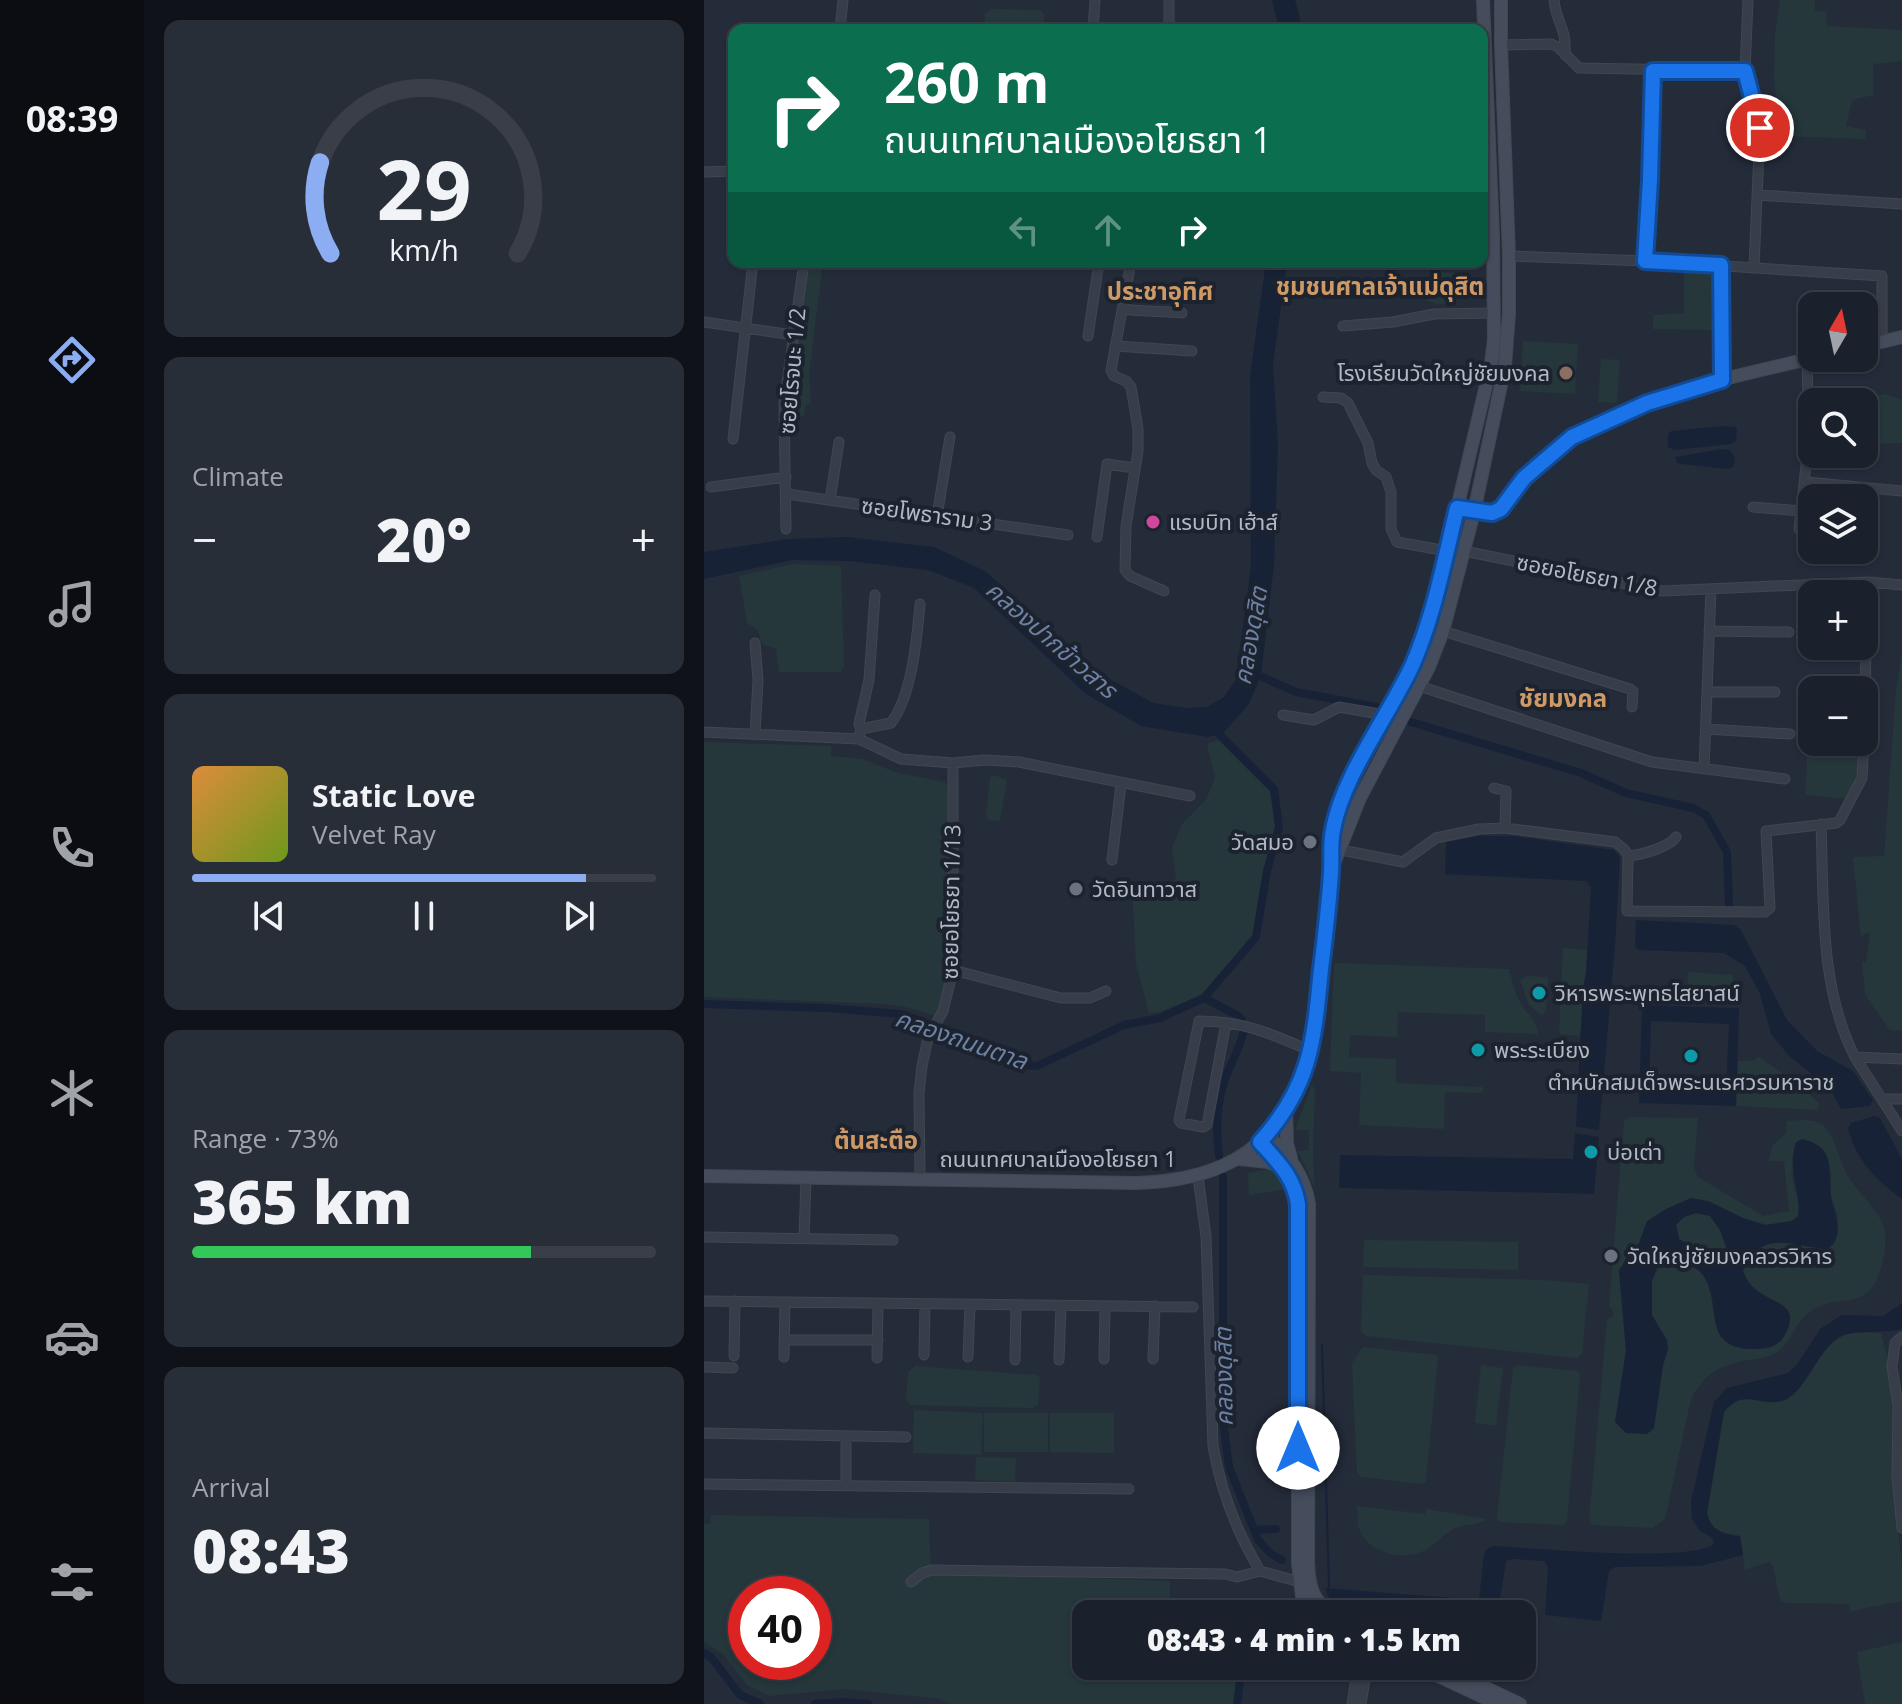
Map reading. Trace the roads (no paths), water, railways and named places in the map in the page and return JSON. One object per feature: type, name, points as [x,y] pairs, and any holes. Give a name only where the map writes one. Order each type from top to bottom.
[{"type":"main road","name":"ถนนเทศบาลเมืองอโยธยา 1","points":[[1483,0],[1483,24]]},
{"type":"main road","name":"ถนนเทศบาลเมืองอโยธยา 1","points":[[704,1176],[1143,1183],[1198,1177],[1240,1159],[1264,1138],[1286,1109],[1300,1085],[1311,1051],[1336,849],[1419,686],[1443,631],[1474,512],[1505,366],[1509,256],[1501,0]]},
{"type":"main road","name":"ถนนเทศบาลเมืองอโยธยา 1","points":[[1336,849],[1333,828],[1342,802],[1411,668],[1426,629],[1447,551],[1491,364],[1495,313],[1488,236]]},
{"type":"main road","points":[[1878,343],[1902,337]]},
{"type":"main road","points":[[1457,508],[1492,513],[1501,509],[1524,478],[1558,446],[1588,428],[1647,403],[1722,380],[1798,362]]},
{"type":"main road","points":[[1286,1109],[1288,1165],[1298,1204],[1300,1582],[1305,1600]]},
{"type":"main road","points":[[1264,1138],[1306,1185],[1309,1204],[1308,1572],[1311,1592],[1316,1600]]},
{"type":"main road","points":[[1240,1159],[1288,1165]]},
{"type":"main road","points":[[1447,1680],[1498,1704]]},
{"type":"main road","points":[[1469,1680],[1520,1704]]},
{"type":"street","points":[[841,24],[843,0]]},
{"type":"street","points":[[1093,24],[1095,0]]},
{"type":"street","points":[[1169,0],[1169,24]]},
{"type":"street","points":[[1554,0],[1555,12],[1566,39],[1565,55]]},
{"type":"street","points":[[1748,0],[1745,71],[1760,128],[1754,267]]},
{"type":"street","points":[[1501,45],[1551,44],[1579,68],[1745,71]]},
{"type":"street","points":[[1645,261],[1653,71]]},
{"type":"street","points":[[704,172],[728,171]]},
{"type":"street","points":[[1758,195],[1902,204]]},
{"type":"street","points":[[1509,256],[1882,276],[1882,342]]},
{"type":"street","points":[[1721,265],[1722,380]]},
{"type":"street","points":[[733,439],[752,268]]},
{"type":"street","name":"ซอยโรจนะ 1/2","points":[[786,529],[784,404],[803,268]]},
{"type":"street","points":[[1088,336],[1098,268]]},
{"type":"street","points":[[1130,268],[1111,370],[1114,376],[1131,387],[1138,429],[1126,526],[1125,570],[1130,576],[1164,591]]},
{"type":"street","points":[[1123,309],[1182,313]]},
{"type":"street","points":[[1343,326],[1393,322],[1434,314],[1495,313]]},
{"type":"street","points":[[704,322],[793,335]]},
{"type":"street","points":[[1115,346],[1192,351]]},
{"type":"street","points":[[1810,372],[1806,482],[1902,491]]},
{"type":"street","points":[[1323,397],[1341,398],[1348,403],[1368,443],[1372,463],[1386,477],[1391,492],[1391,529],[1397,542],[1447,551]]},
{"type":"street","points":[[937,516],[950,437]]},
{"type":"street","points":[[830,500],[839,442]]},
{"type":"street","points":[[1097,537],[1107,464],[1134,468]]},
{"type":"street","points":[[711,487],[786,477]]},
{"type":"street","name":"ซอยโพธาราม 3","points":[[787,494],[1068,535]]},
{"type":"street","points":[[1753,507],[1798,511]]},
{"type":"street","name":"ซอยอโยธยา 1/8","points":[[1464,551],[1653,590],[1683,592],[1798,585]]},
{"type":"street","name":"ซอยอโยธยา 1/8","points":[[1878,583],[1902,585]]},
{"type":"street","points":[[1704,769],[1711,589]]},
{"type":"street","points":[[860,734],[859,724],[869,680],[875,595]]},
{"type":"street","points":[[704,732],[860,734],[891,723],[902,705],[920,604]]},
{"type":"street","points":[[1443,631],[1630,689],[1633,691],[1632,707]]},
{"type":"street","points":[[1709,631],[1789,632]]},
{"type":"street","points":[[755,643],[758,680],[755,735]]},
{"type":"street","points":[[1419,686],[1652,762],[1785,779]]},
{"type":"street","points":[[1707,692],[1775,692]]},
{"type":"street","points":[[1283,715],[1314,720],[1339,707],[1385,715]]},
{"type":"street","points":[[1706,729],[1790,734]]},
{"type":"street","points":[[860,734],[901,759],[953,763],[985,760],[1019,762],[1190,796]]},
{"type":"street","points":[[1336,849],[1403,862],[1436,838],[1479,829],[1505,828],[1615,842],[1628,856],[1627,911],[1765,912],[1770,908],[1766,831],[1836,823],[1845,813],[1862,778],[1863,756]]},
{"type":"street","name":"ซอยอโยธยา 1/13","points":[[920,1180],[919,1093],[925,1052],[930,1034],[939,1020],[953,970],[953,763]]},
{"type":"street","points":[[1112,860],[1121,784]]},
{"type":"street","points":[[1494,788],[1506,791],[1505,828]]},
{"type":"street","points":[[1821,824],[1826,937],[1832,988],[1844,1035],[1902,1131]]},
{"type":"street","points":[[1628,856],[1643,855],[1649,849],[1669,845],[1676,837]]},
{"type":"street","points":[[953,970],[1061,998],[1090,998],[1106,991]]},
{"type":"street","points":[[1226,1023],[1207,1125],[1181,1123],[1179,1120],[1197,1023],[1202,1021],[1226,1023],[1250,1026],[1311,1051]]},
{"type":"street","points":[[1855,1057],[1902,1059]]},
{"type":"street","points":[[1883,1099],[1902,1099]]},
{"type":"street","points":[[1198,1177],[1206,1236],[1213,1446],[1230,1513],[1260,1571]]},
{"type":"street","points":[[804,1238],[806,1178]]},
{"type":"street","points":[[704,1237],[893,1240]]},
{"type":"street","points":[[704,1301],[1193,1307]]},
{"type":"street","points":[[734,1356],[735,1301]]},
{"type":"street","points":[[784,1357],[785,1302]]},
{"type":"street","points":[[877,1358],[878,1304]]},
{"type":"street","points":[[924,1355],[925,1305]]},
{"type":"street","points":[[968,1357],[970,1305]]},
{"type":"street","points":[[1015,1360],[1016,1306]]},
{"type":"street","points":[[1059,1360],[1061,1306]]},
{"type":"street","points":[[1104,1359],[1105,1306]]},
{"type":"street","points":[[1153,1359],[1155,1306]]},
{"type":"street","points":[[1901,1337],[1895,1343],[1892,1367],[1898,1405],[1897,1477],[1902,1528]]},
{"type":"street","points":[[784,1340],[878,1340]]},
{"type":"street","points":[[704,1367],[733,1368]]},
{"type":"street","points":[[704,1433],[906,1437]]},
{"type":"street","points":[[846,1436],[846,1485]]},
{"type":"street","points":[[704,1484],[1129,1489]]},
{"type":"street","points":[[911,1582],[932,1570],[1225,1574],[1237,1577],[1260,1571],[1300,1582]]},
{"type":"street","points":[[1352,1704],[1359,1680]]},
{"type":"street","points":[[1361,1680],[1361,1704]]},
{"type":"water","points":[[1272,0],[1295,0],[1301,24],[1278,24]]},
{"type":"water","name":"คลองปากข้าวสาร","points":[[1265,268],[1286,268],[1273,365],[1278,444],[1274,565],[1261,675],[1249,704],[1224,732],[1208,737],[1141,726],[1086,694],[974,588],[928,570],[849,561],[792,560],[704,579],[704,552],[788,539],[847,537],[934,547],[985,571],[1101,674],[1153,703],[1187,708],[1206,707],[1223,698],[1236,680],[1251,566],[1250,375]]},
{"type":"water","points":[[1735,427],[1736,441],[1674,450],[1668,447],[1671,431]]},
{"type":"water","points":[[1730,450],[1735,458],[1733,467],[1682,464],[1677,463],[1675,457]]},
{"type":"water","points":[[1480,836],[1514,836],[1614,850],[1620,857],[1599,1130],[1576,1127],[1591,887],[1586,881],[1445,874],[1446,842]]},
{"type":"water","points":[[1636,920],[1734,925],[1741,930],[1787,1020],[1817,1051],[1853,1071],[1873,1100],[1870,1106],[1841,1109],[1830,1088],[1790,1057],[1771,1034],[1760,994],[1745,966],[1724,953],[1639,950],[1635,947]]},
{"type":"water","points":[[1642,1005],[1739,1008],[1736,1106],[1639,1103]],"holes":[[[1651,1021],[1729,1024],[1726,1091],[1649,1088]]]},
{"type":"water","points":[[1874,1116],[1880,1118],[1902,1159],[1902,1199],[1868,1168],[1851,1139],[1848,1128],[1851,1123]]},
{"type":"water","points":[[1575,1133],[1599,1137],[1594,1194],[1339,1188],[1340,1155],[1573,1159]]},
{"type":"water","points":[[1802,1139],[1813,1143],[1825,1153],[1838,1230],[1834,1243],[1828,1249],[1789,1243],[1768,1244],[1751,1257],[1743,1271],[1754,1288],[1787,1310],[1790,1319],[1785,1335],[1781,1341],[1767,1348],[1748,1349],[1731,1345],[1716,1326],[1709,1288],[1703,1276],[1692,1266],[1669,1257],[1657,1267],[1652,1280],[1652,1315],[1667,1340],[1668,1349],[1654,1428],[1647,1434],[1626,1433],[1615,1422],[1626,1351],[1619,1270],[1639,1243],[1647,1221],[1691,1198],[1708,1201],[1765,1225],[1792,1221],[1798,1216],[1799,1206],[1793,1173],[1796,1142]],"holes":[[[1696,1213],[1710,1216],[1720,1230],[1728,1252],[1722,1256],[1704,1254],[1679,1239],[1676,1225],[1684,1217]]]},
{"type":"water","points":[[1902,1303],[1902,1329],[1840,1337],[1824,1352],[1790,1397],[1773,1402],[1745,1399],[1724,1412],[1707,1513],[1711,1524],[1719,1530],[1740,1536],[1743,1555],[1701,1566],[1615,1567],[1609,1571],[1601,1621],[1545,1615],[1548,1567],[1544,1561],[1506,1561],[1500,1600],[1479,1600],[1484,1554],[1488,1548],[1495,1546],[1644,1554],[1699,1550],[1714,1544],[1713,1538],[1700,1531],[1692,1519],[1691,1501],[1714,1402],[1727,1388],[1788,1373],[1820,1329],[1842,1315],[1883,1316]]},
{"type":"water","points":[[1325,1588],[1479,1600],[1332,1600]]},
{"type":"waterway","points":[[1253,673],[1296,692],[1377,707]]},
{"type":"waterway","points":[[1411,722],[1581,773],[1626,793],[1693,808],[1706,815],[1727,852],[1729,905]]},
{"type":"waterway","name":"คลองถนนตาล","points":[[704,1004],[901,1014],[976,1041],[1025,1065],[1037,1066],[1124,1025],[1160,1018],[1204,998],[1256,937],[1267,871],[1279,827],[1274,789],[1213,728]]},
{"type":"waterway","name":"คลองดุสิต","points":[[1204,998],[1242,1020]]},
{"type":"waterway","name":"คลองดุสิต","points":[[1219,1156],[1217,1120],[1221,1094],[1244,1030]]},
{"type":"waterway","name":"คลองดุสิต","points":[[1223,1177],[1223,1420],[1229,1467],[1258,1540],[1271,1554],[1282,1560]]},
{"type":"waterway","points":[[1322,1345],[1329,1587]]},
{"type":"waterway","points":[[1254,1530],[1276,1529]]},
{"type":"waterway","points":[[704,1653],[711,1657],[740,1695],[760,1704]]},
{"type":"waterway","points":[[1237,1704],[1240,1680]]},
{"type":"waterway","points":[[815,1704],[868,1704]]},
{"type":"place","name":"โรงเรียนวัดใหญ่ชัยมงคล","points":[[1566,373]]},
{"type":"place","name":"แรบบิท เฮ้าส์","points":[[1153,522]]},
{"type":"place","name":"วัดสมอ","points":[[1310,842]]},
{"type":"place","name":"วัดอินทาวาส","points":[[1076,889]]},
{"type":"place","name":"วิหารพระพุทธไสยาสน์","points":[[1539,993]]},
{"type":"place","name":"พระระเบียง","points":[[1478,1050]]},
{"type":"place","name":"ตำหนักสมเด็จพระนเรศวรมหาราช","points":[[1691,1056]]},
{"type":"place","name":"บ่อเต่า","points":[[1591,1152]]},
{"type":"place","name":"วัดใหญ่ชัยมงคลวรวิหาร","points":[[1611,1256]]},
{"type":"district","name":"ชุมชนศาลเจ้าแม่ดุสิต","points":[[1380,287]]},
{"type":"district","name":"ประชาอุทิศ","points":[[1160,292]]},
{"type":"district","name":"ชัยมงคล","points":[[1563,699]]},
{"type":"district","name":"ต้นสะตือ","points":[[876,1141]]}]
